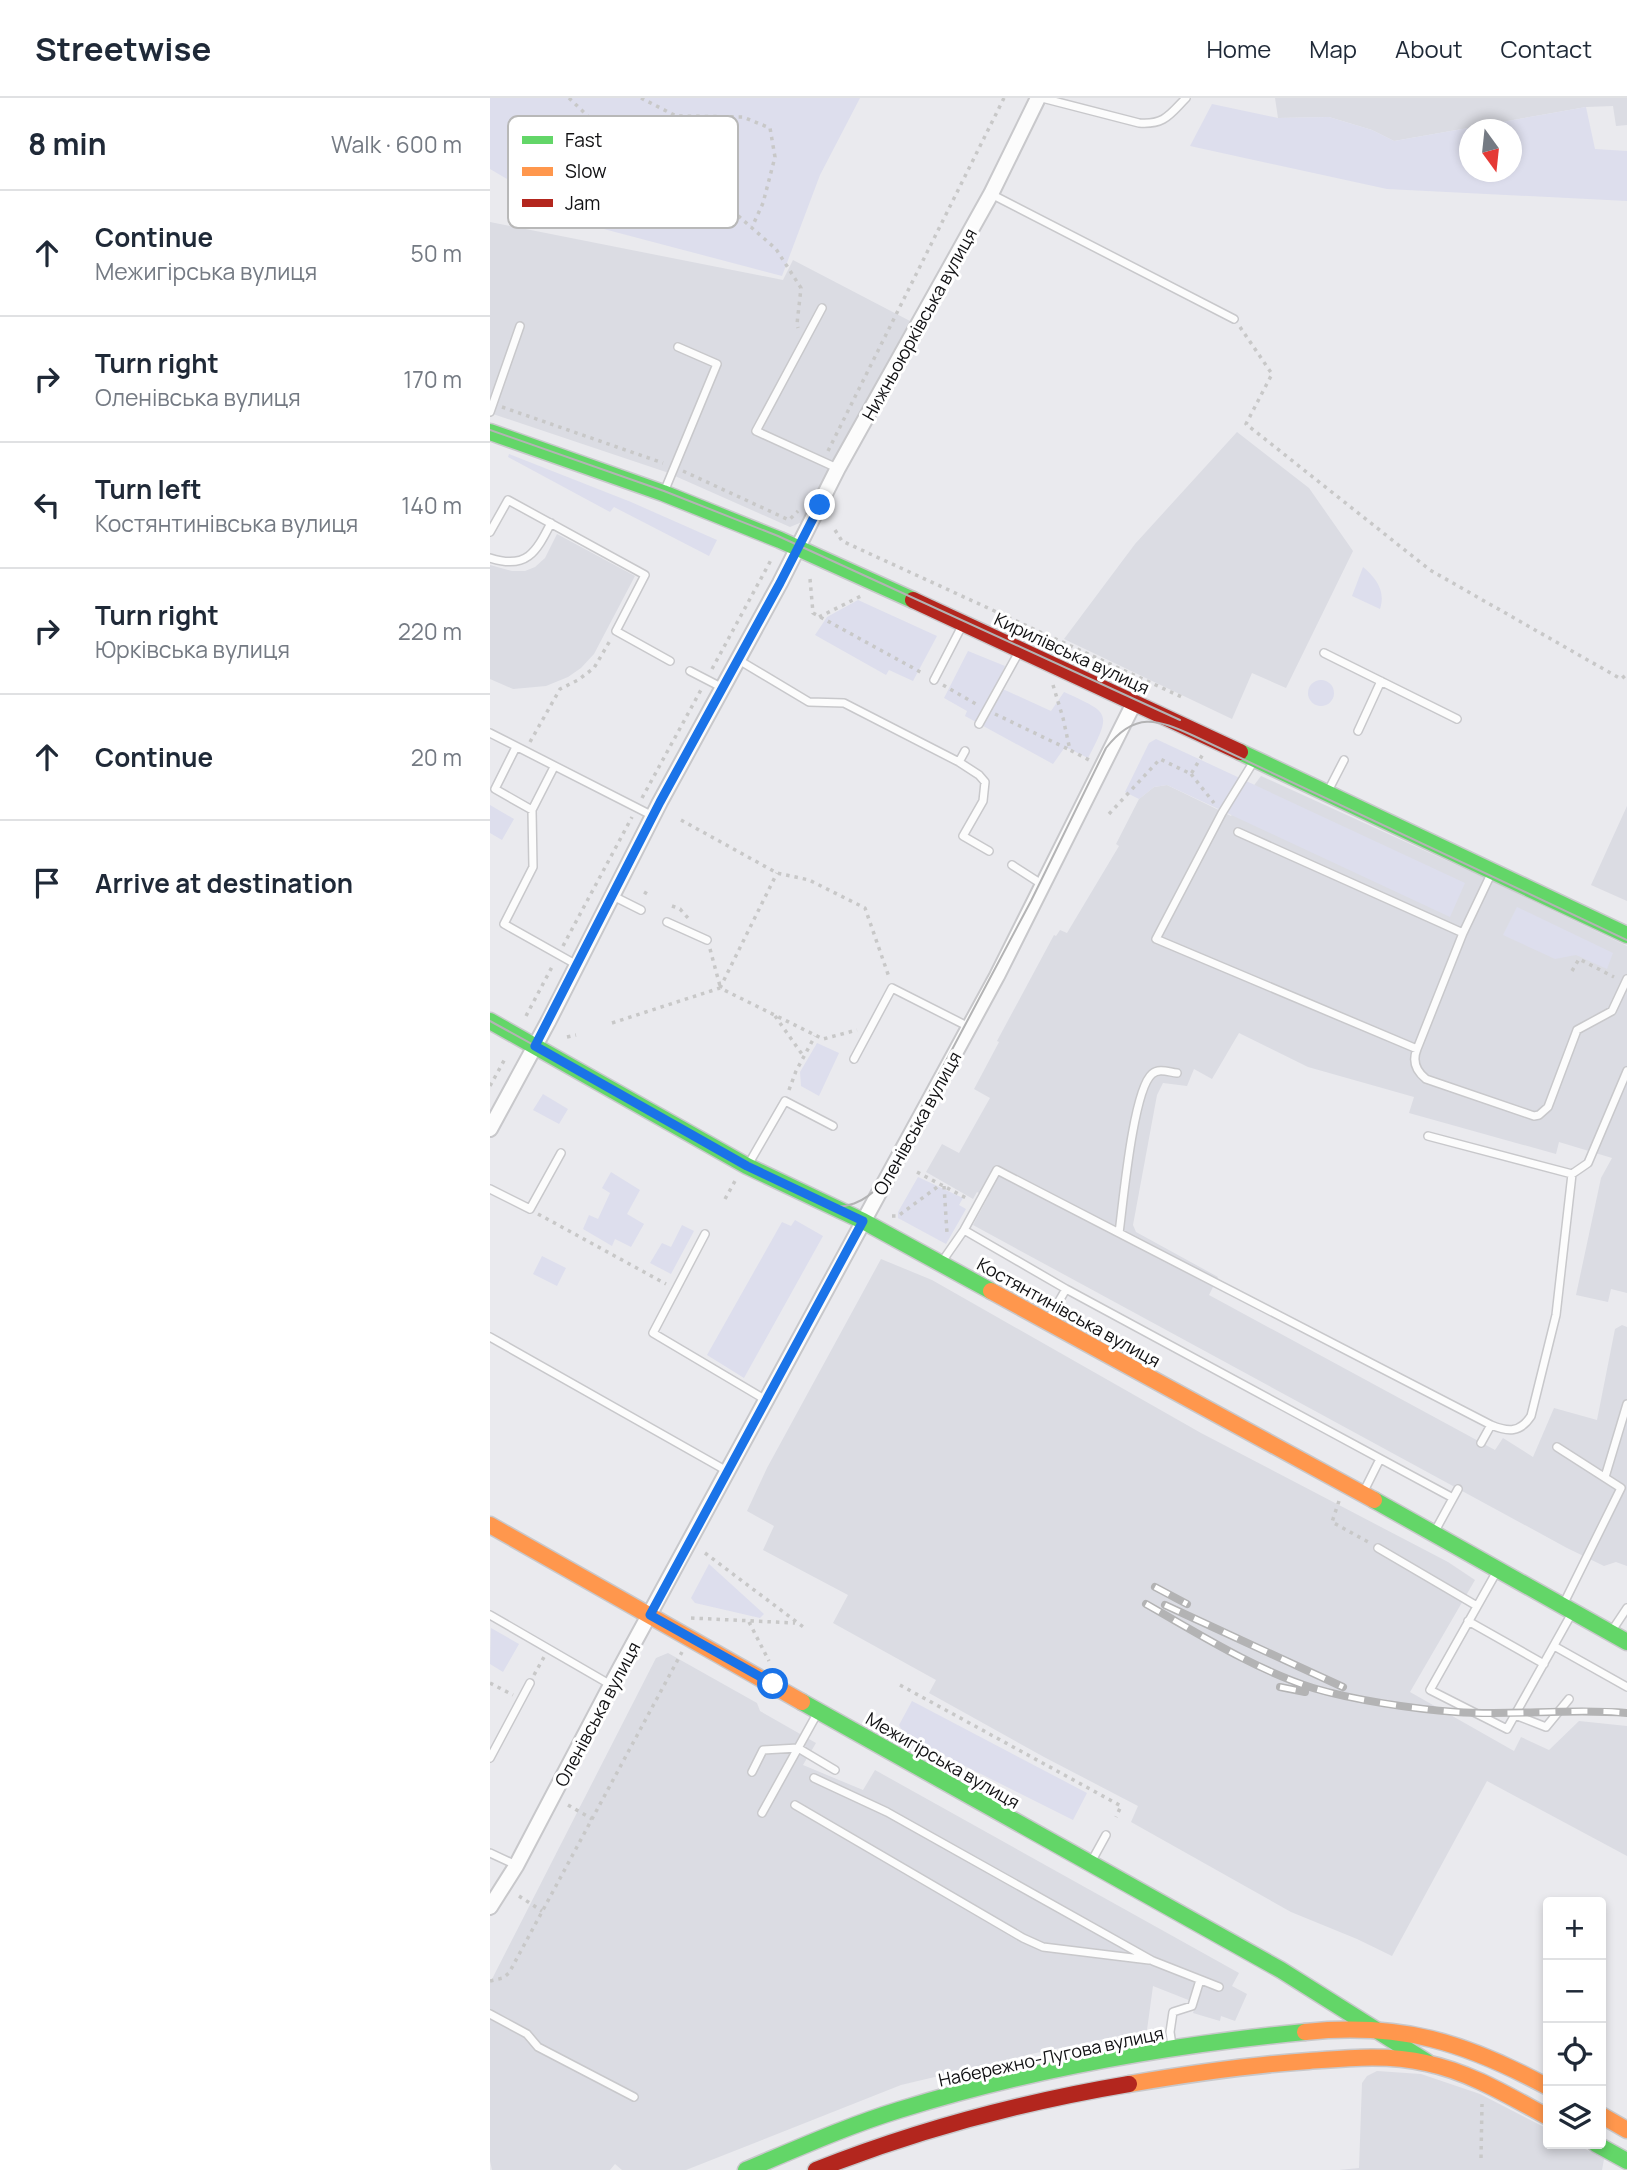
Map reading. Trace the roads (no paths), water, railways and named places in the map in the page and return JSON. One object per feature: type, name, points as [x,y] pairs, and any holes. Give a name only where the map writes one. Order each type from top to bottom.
[{"type":"main road","name":"Кирилівська вулиця","points":[[490,432],[663,493],[798,548],[1021,649],[1627,935]]},
{"type":"main road","name":"Костянтинівська вулиця","points":[[490,1021],[747,1166],[863,1221],[1363,1493],[1627,1642]]},
{"type":"main road","name":"Межигірська вулиця","points":[[490,1525],[1280,1970],[1428,2063],[1502,2092],[1543,2114]]},
{"type":"main road","name":"Межигірська вулиця","points":[[1375,2029],[1423,2036],[1465,2047],[1546,2086]]},
{"type":"main road","name":"Набережно-Лугова вулиця","points":[[746,2170],[899,2110],[1008,2082],[1172,2049],[1266,2036],[1375,2029]]},
{"type":"main road","points":[[816,2170],[911,2135],[959,2122],[1038,2102],[1176,2075],[1325,2060],[1373,2058],[1428,2063]]},
{"type":"main road","points":[[1606,2118],[1627,2130]]},
{"type":"main road","points":[[1605,2149],[1627,2161]]},
{"type":"street","name":"Нижньоюрківська вулиця","points":[[490,1129],[721,687],[798,548],[838,468],[991,194],[1040,98]]},
{"type":"street","name":"Оленівська вулиця","points":[[490,1907],[516,1866],[611,1685],[969,1028],[985,1011],[1043,885],[1134,704]]},
{"type":"lane","points":[[1040,98],[1152,124],[1163,121],[1186,98]]},
{"type":"lane","points":[[991,194],[1234,320]]},
{"type":"lane","points":[[822,308],[756,431],[838,468]]},
{"type":"lane","points":[[491,407],[520,326]]},
{"type":"lane","points":[[663,493],[717,364],[678,347]]},
{"type":"lane","points":[[490,532],[508,500],[645,575],[616,631],[670,660]]},
{"type":"lane","points":[[490,558],[503,562],[530,556],[537,549],[551,523]]},
{"type":"lane","points":[[934,680],[963,623]]},
{"type":"lane","points":[[979,724],[1021,649]]},
{"type":"lane","points":[[1324,653],[1457,719]]},
{"type":"lane","points":[[737,659],[809,702],[844,703],[979,775],[985,782],[983,801],[963,836],[989,851]]},
{"type":"lane","points":[[690,671],[721,687]]},
{"type":"lane","points":[[1358,731],[1381,681]]},
{"type":"lane","points":[[490,733],[653,816]]},
{"type":"lane","points":[[516,747],[495,789],[532,810]]},
{"type":"lane","points":[[959,762],[965,751]]},
{"type":"lane","points":[[1255,759],[1222,813],[1156,939],[1417,1049]]},
{"type":"lane","points":[[1327,794],[1343,760]]},
{"type":"lane","points":[[554,767],[532,810],[533,867],[503,924],[577,965]]},
{"type":"lane","points":[[1238,832],[1463,933]]},
{"type":"lane","points":[[1012,865],[1043,885]]},
{"type":"lane","points":[[1492,872],[1463,933],[1417,1049],[1415,1064],[1419,1074],[1426,1079],[1539,1115],[1548,1107],[1577,1030],[1612,1011],[1626,981]]},
{"type":"lane","points":[[613,896],[640,910]]},
{"type":"lane","points":[[667,922],[707,940]]},
{"type":"lane","points":[[854,1059],[892,988],[969,1028]]},
{"type":"lane","points":[[1119,1233],[1136,1117],[1144,1087],[1153,1072],[1160,1070],[1177,1073]]},
{"type":"lane","points":[[941,1263],[964,1230],[997,1170],[1490,1425],[1505,1431],[1519,1429],[1531,1416],[1556,1315],[1572,1174],[1588,1163],[1627,1071]]},
{"type":"lane","points":[[747,1166],[785,1101],[833,1126]]},
{"type":"lane","points":[[1428,1136],[1572,1174]]},
{"type":"lane","points":[[490,1189],[530,1209],[561,1153]]},
{"type":"lane","points":[[964,1230],[1066,1289],[1453,1498]]},
{"type":"lane","points":[[705,1234],[674,1289],[653,1334],[766,1400]]},
{"type":"lane","points":[[1047,1322],[1066,1289]]},
{"type":"lane","points":[[490,1337],[727,1472]]},
{"type":"lane","points":[[1605,1477],[1627,1404]]},
{"type":"lane","points":[[1481,1443],[1490,1425]]},
{"type":"lane","points":[[1497,1570],[1430,1690],[1507,1729],[1554,1646],[1567,1609],[1621,1488],[1557,1447]]},
{"type":"lane","points":[[1363,1493],[1380,1459]]},
{"type":"lane","points":[[1434,1533],[1458,1489]]},
{"type":"lane","points":[[1378,1548],[1477,1606]]},
{"type":"lane","points":[[1611,1633],[1627,1608]]},
{"type":"lane","points":[[490,1615],[611,1685]]},
{"type":"lane","points":[[1468,1621],[1544,1664]]},
{"type":"lane","points":[[1554,1646],[1627,1687]]},
{"type":"lane","points":[[490,1758],[530,1683]]},
{"type":"lane","points":[[1514,1715],[1546,1727],[1569,1699]]},
{"type":"lane","points":[[762,1813],[819,1711]]},
{"type":"lane","points":[[752,1772],[763,1750],[798,1748],[835,1770]]},
{"type":"lane","points":[[814,1778],[887,1811],[1153,1961],[1219,1987]]},
{"type":"lane","points":[[795,1805],[1023,1938],[1043,1947],[1153,1961]]},
{"type":"lane","points":[[1090,1865],[1106,1835]]},
{"type":"lane","points":[[490,1853],[516,1866]]},
{"type":"lane","points":[[1172,2049],[1170,2032],[1173,2012],[1192,2006],[1200,1980]]},
{"type":"lane","points":[[490,2014],[527,2034],[538,2047],[634,2097]]},
{"type":"tram line","points":[[490,430],[664,491],[778,536],[1180,720]]},
{"type":"tram line","points":[[490,1021],[823,1204],[854,1204],[880,1185],[1031,901],[1106,748],[1127,728],[1147,722],[1169,726],[1194,736],[1627,940]]},
{"type":"railway","points":[[1155,1587],[1187,1604]]},
{"type":"railway","points":[[1146,1604],[1269,1671],[1313,1688],[1346,1696],[1456,1712],[1627,1713]]},
{"type":"railway","points":[[1165,1605],[1343,1687]]},
{"type":"railway","points":[[1280,1687],[1305,1692]]}]
